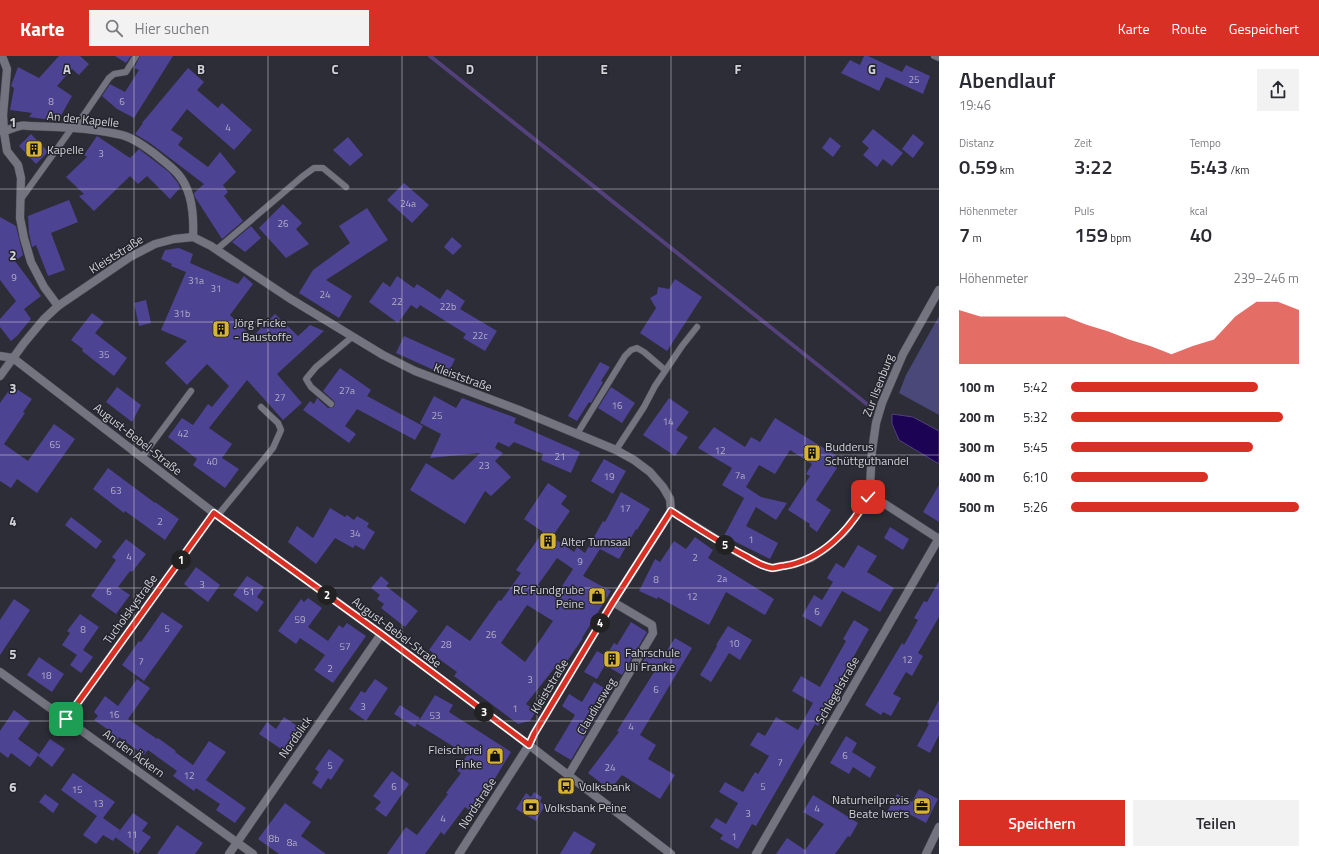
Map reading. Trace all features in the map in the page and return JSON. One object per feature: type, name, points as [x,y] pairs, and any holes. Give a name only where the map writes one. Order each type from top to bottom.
[{"type":"street","points":[[2,56],[7,69],[2,131],[7,151],[18,165],[21,178],[20,218],[24,238],[31,262],[44,288],[58,306]]},
{"type":"street","name":"An der Kapelle","points":[[2,131],[21,126],[73,128],[118,134],[128,137],[148,149],[173,170],[183,181],[192,207],[194,221],[193,237]]},
{"type":"street","name":"Kleiststraße","points":[[0,376],[44,319],[58,306],[130,257],[155,244],[174,239],[193,237],[216,250],[352,337],[415,372],[520,410],[616,450],[634,460],[650,472],[663,487],[670,499],[671,511],[613,602],[534,734],[529,745]]},
{"type":"street","name":"Zur Ilsenburg","points":[[671,511],[737,552],[760,564],[772,568],[794,564],[811,558],[826,548],[844,532],[860,511],[868,497],[876,423],[882,403],[903,354],[939,290]]},
{"type":"street","points":[[0,356],[13,358]]},
{"type":"street","name":"August-Bebel-Straße","points":[[13,358],[216,514],[381,634],[671,854]]},
{"type":"street","points":[[868,497],[885,504],[939,538]]},
{"type":"street","name":"Tucholskystraße","points":[[66,719],[216,514]]},
{"type":"street","name":"Schlegelstraße","points":[[756,854],[939,538]]},
{"type":"street","name":"Claudiusweg","points":[[568,776],[653,633],[652,624],[613,602]]},
{"type":"street","name":"Nordblick","points":[[229,854],[381,634]]},
{"type":"street","name":"An den Äckern","points":[[0,672],[253,854]]},
{"type":"street","name":"Nordstraße","points":[[459,854],[529,745]]},
{"type":"street","points":[[926,854],[939,827]]},
{"type":"lane","points":[[21,199],[109,78],[114,74],[126,72],[136,56]]},
{"type":"lane","points":[[934,56],[939,58]]},
{"type":"lane","points":[[216,250],[314,168],[323,168],[346,187]]},
{"type":"lane","points":[[616,450],[644,407],[655,386],[682,346],[697,327]]},
{"type":"lane","points":[[331,404],[311,387],[306,379],[316,368],[352,337]]},
{"type":"lane","points":[[577,434],[621,362],[631,350],[637,348],[644,352],[666,370]]},
{"type":"lane","points":[[142,457],[191,391]]},
{"type":"lane","points":[[216,514],[273,448],[281,430],[278,424],[261,407]]},
{"type":"shaded area","points":[[939,316],[939,415],[899,393],[906,375]]},
{"type":"shaded area","points":[[892,414],[913,417],[939,431],[939,464],[899,440],[892,424]]},
{"type":"building","points":[[59,56],[80,56],[89,64],[79,75],[72,69],[57,86],[72,96],[58,121],[29,117],[32,113],[10,110],[14,88],[11,86],[18,67],[39,78]]},
{"type":"building","points":[[115,56],[131,56],[126,63]]},
{"type":"building","points":[[140,56],[173,56],[134,118],[117,109],[102,96],[110,84],[125,92],[139,70],[134,68]]},
{"type":"building","points":[[864,56],[868,56],[902,72],[906,65],[930,76],[923,94],[886,77],[879,91],[841,73],[850,60],[860,65]]},
{"type":"building","points":[[188,68],[204,82],[197,90],[218,108],[222,103],[252,130],[234,150],[187,109],[171,130],[183,138],[178,145],[208,167],[220,152],[236,172],[223,185],[228,192],[224,196],[243,221],[222,239],[195,197],[194,193],[204,184],[150,143],[135,134],[142,123]]},
{"type":"building","points":[[873,129],[903,153],[892,166],[883,159],[877,167],[863,155],[869,148],[862,142]]},
{"type":"building","name":"Kapelle","points":[[31,134],[48,152],[36,164],[19,146]]},
{"type":"building","points":[[913,134],[924,143],[913,158],[902,149]]},
{"type":"building","points":[[97,136],[130,158],[139,149],[169,172],[180,188],[170,199],[147,176],[138,184],[130,176],[94,211],[79,196],[84,194],[66,177],[87,157],[84,155]]},
{"type":"building","points":[[348,137],[363,155],[350,166],[333,150]]},
{"type":"building","points":[[830,137],[841,146],[833,157],[822,148]]},
{"type":"building","points":[[404,183],[429,205],[412,223],[387,200]]},
{"type":"building","points":[[69,200],[78,222],[51,233],[65,270],[48,276],[36,245],[32,247],[28,216]]},
{"type":"building","points":[[283,204],[302,223],[296,229],[309,244],[286,258],[259,228]]},
{"type":"building","points":[[367,208],[388,240],[326,280],[352,296],[339,318],[299,293],[313,270],[350,243],[339,226]]},
{"type":"building","points":[[0,217],[16,226],[23,255],[15,261],[41,296],[24,309],[31,319],[11,341],[0,327],[0,319],[16,301],[0,280]]},
{"type":"building","points":[[251,226],[261,238],[245,252],[232,242]]},
{"type":"building","points":[[452,237],[462,246],[453,255],[444,247]]},
{"type":"building","points":[[179,248],[193,254],[190,263],[238,284],[244,276],[253,284],[230,315],[252,337],[275,314],[298,336],[310,325],[324,331],[277,374],[302,403],[283,420],[247,380],[209,428],[232,444],[222,458],[239,469],[225,488],[193,465],[197,459],[168,437],[182,418],[193,425],[208,404],[212,407],[229,386],[207,364],[187,385],[165,363],[187,341],[161,330],[186,272],[171,266],[172,264],[161,259],[165,250]]},
{"type":"building","points":[[397,276],[414,288],[417,284],[440,299],[447,289],[465,301],[460,309],[497,331],[485,351],[463,338],[466,334],[420,305],[417,309],[411,305],[398,323],[369,302],[383,282],[390,287]]},
{"type":"building","points":[[675,279],[702,297],[667,351],[640,333],[656,308],[650,298],[657,294],[658,287],[669,289]]},
{"type":"building","points":[[146,300],[151,323],[139,326],[134,303]]},
{"type":"building","points":[[92,313],[104,322],[95,333],[127,358],[114,376],[82,351],[83,349],[71,340]]},
{"type":"building","points":[[404,336],[455,359],[447,376],[396,353]]},
{"type":"building","points":[[600,362],[610,367],[601,381],[603,382],[591,403],[589,402],[577,421],[568,416]]},
{"type":"building","points":[[340,368],[371,390],[367,396],[423,426],[415,440],[357,409],[345,426],[356,434],[349,443],[303,410],[310,401],[314,404],[317,398],[328,408],[334,407],[334,401],[323,391]]},
{"type":"building","points":[[12,386],[32,399],[23,412],[25,413],[4,444],[28,461],[54,424],[75,439],[37,493],[17,479],[11,488],[0,481],[0,403]]},
{"type":"building","points":[[117,387],[141,405],[132,422],[106,402]]},
{"type":"building","points":[[611,387],[635,403],[622,423],[598,408]]},
{"type":"building","points":[[434,396],[456,408],[462,398],[516,418],[514,423],[580,452],[571,473],[541,460],[543,454],[514,442],[509,447],[498,442],[495,448],[503,453],[495,461],[511,477],[491,496],[485,491],[465,524],[410,490],[426,463],[453,480],[480,453],[430,458],[441,434],[420,423]]},
{"type":"building","points":[[669,398],[689,412],[676,430],[688,437],[675,456],[643,435]]},
{"type":"building","points":[[775,418],[835,455],[830,463],[837,468],[816,500],[831,510],[817,532],[809,526],[810,524],[788,510],[810,476],[806,474],[812,464],[790,450],[775,474],[759,465],[746,487],[761,497],[787,503],[776,520],[756,507],[746,526],[778,543],[770,559],[724,536],[744,498],[722,485],[732,468],[698,448],[714,427],[745,447],[751,437],[760,442]]},
{"type":"building","points":[[604,459],[626,471],[613,494],[591,481]]},
{"type":"building","points":[[108,468],[179,519],[165,540],[125,511],[124,513],[93,489]]},
{"type":"building","points":[[548,483],[567,496],[561,504],[570,511],[552,537],[574,552],[577,547],[585,553],[603,521],[605,522],[621,492],[650,509],[637,530],[636,529],[619,559],[600,549],[583,576],[611,591],[583,638],[561,670],[556,666],[526,704],[536,711],[530,721],[518,724],[454,676],[457,672],[432,654],[433,653],[429,650],[447,625],[470,641],[499,600],[501,601],[521,573],[516,570],[543,532],[524,519]],"holes":[[[557,558],[573,569],[555,597],[538,585]],[[527,605],[553,621],[525,662],[501,643]]]},
{"type":"building","points":[[939,485],[939,522],[923,512]]},
{"type":"building","points":[[330,508],[345,517],[347,515],[354,520],[357,516],[369,523],[367,527],[375,532],[364,550],[355,545],[353,548],[335,538],[316,564],[288,542],[297,526],[313,538]]},
{"type":"building","points":[[71,517],[102,541],[96,549],[65,525]]},
{"type":"building","points":[[890,527],[909,539],[903,550],[884,538]]},
{"type":"building","points":[[695,537],[713,550],[708,558],[774,599],[765,615],[726,592],[709,625],[658,597],[657,599],[639,591],[655,559],[660,562],[674,541],[686,549]]},
{"type":"building","points":[[126,539],[146,554],[132,572],[130,571],[118,587],[130,595],[116,614],[91,596],[116,560],[112,557]]},
{"type":"building","points":[[858,545],[877,556],[867,572],[894,588],[880,612],[842,591],[821,627],[802,616],[814,595],[822,600],[833,582],[827,578],[836,563],[844,568]]},
{"type":"building","points":[[196,567],[220,585],[208,602],[184,584]]},
{"type":"building","points":[[247,576],[264,587],[257,597],[264,602],[257,612],[233,595]]},
{"type":"building","points":[[381,576],[389,583],[386,586],[418,611],[405,627],[381,608],[384,604],[377,599],[380,595],[371,588]]},
{"type":"building","points":[[939,581],[939,617],[918,653],[923,656],[912,676],[906,672],[893,694],[901,698],[891,716],[883,712],[881,715],[865,705],[902,643],[904,645],[918,620],[914,618],[924,601],[927,602]]},
{"type":"building","points":[[308,598],[322,608],[308,627],[328,641],[339,625],[343,628],[347,623],[366,636],[333,683],[314,670],[325,655],[300,638],[296,644],[278,631],[301,599],[304,602]]},
{"type":"building","points":[[14,599],[30,610],[0,655],[0,620]]},
{"type":"building","points":[[162,612],[183,626],[144,681],[122,665],[139,641],[141,642]]},
{"type":"building","points":[[80,614],[99,627],[83,650],[93,657],[81,673],[70,665],[77,655],[62,645],[70,633],[67,631]]},
{"type":"building","points":[[854,620],[869,629],[840,681],[841,682],[818,726],[815,724],[756,826],[752,824],[738,849],[720,839],[723,835],[710,827],[716,818],[726,824],[738,803],[719,792],[725,782],[743,792],[755,772],[758,774],[769,756],[750,745],[758,732],[765,736],[776,717],[798,730],[813,703],[792,691],[801,676],[820,687],[846,641],[843,639]]},
{"type":"building","points":[[631,622],[647,632],[622,675],[605,665],[597,679],[584,672],[597,651],[606,656],[614,643],[617,645]]},
{"type":"building","points":[[728,626],[752,640],[740,660],[729,653],[711,682],[700,675]]},
{"type":"building","points":[[675,638],[692,648],[640,735],[656,745],[648,759],[675,775],[660,799],[622,775],[610,790],[588,773],[619,732],[617,731],[656,669],[643,661],[649,650],[662,658]]},
{"type":"building","points":[[39,657],[64,674],[52,692],[27,675]]},
{"type":"building","points":[[137,679],[150,688],[128,719],[157,739],[158,738],[193,765],[209,741],[226,752],[206,780],[246,808],[235,823],[216,810],[220,804],[196,788],[194,791],[173,776],[177,771],[148,750],[144,755],[119,737],[115,744],[105,737],[110,731],[94,720],[98,716],[94,712],[105,696],[118,706]]},
{"type":"building","points":[[375,679],[388,688],[366,721],[349,709],[361,691],[365,693]]},
{"type":"building","points":[[594,682],[611,692],[571,760],[554,750],[575,715],[562,706],[569,694],[582,702]]},
{"type":"building","points":[[435,695],[453,705],[449,712],[511,752],[488,790],[486,788],[469,810],[465,807],[444,835],[441,832],[425,854],[387,854],[406,827],[417,835],[448,794],[446,793],[461,773],[457,771],[467,755],[417,724]]},
{"type":"building","points":[[939,700],[939,735],[930,753],[917,746],[929,724],[927,723]]},
{"type":"building","points":[[400,705],[420,718],[415,727],[394,714]]},
{"type":"building","points":[[14,710],[30,722],[18,739],[39,754],[30,767],[11,753],[8,758],[0,752],[0,731]]},
{"type":"building","points":[[284,717],[300,728],[284,751],[259,734],[267,722],[276,729]]},
{"type":"building","points":[[846,736],[857,743],[852,752],[876,767],[870,778],[853,767],[849,774],[830,763]]},
{"type":"building","points":[[50,739],[65,749],[52,767],[38,756]]},
{"type":"building","points":[[329,749],[344,760],[331,780],[328,778],[321,789],[312,783],[319,772],[315,769]]},
{"type":"building","points":[[392,771],[409,784],[386,817],[375,809],[381,802],[373,796]]},
{"type":"building","points":[[73,773],[115,802],[103,818],[120,830],[113,841],[103,835],[96,844],[83,835],[97,816],[61,790]]},
{"type":"building","name":"Naturheilpraxis Beate Iwers","points":[[919,789],[938,799],[926,823],[900,809],[896,817],[887,812],[897,794],[912,802]]},
{"type":"building","name":"Volksbank Peine","points":[[534,792],[542,797],[540,802],[545,805],[536,821],[516,809],[526,793],[531,797]]},
{"type":"building","points":[[45,794],[59,804],[53,813],[39,802]]},
{"type":"building","points":[[813,795],[858,823],[850,837],[848,836],[835,854],[776,854],[787,838],[805,850],[824,824],[803,812]]},
{"type":"building","points":[[285,803],[311,822],[301,836],[326,854],[279,854],[258,839]]},
{"type":"building","points":[[133,813],[148,823],[142,831],[151,837],[138,854],[115,837]]},
{"type":"building","points":[[177,825],[203,843],[195,854],[157,854]]},
{"type":"building","points":[[574,831],[596,844],[590,854],[560,854]]},
{"type":"waterway","points":[[430,56],[868,405]]},
{"type":"place","name":"Kapelle","points":[[34,149]]},
{"type":"place","name":"Jörg Fricke - Baustoffe","points":[[221,329]]},
{"type":"place","name":"Budderus Schüttguthandel","points":[[812,453]]},
{"type":"place","name":"Alter Turnsaal","points":[[548,541]]},
{"type":"place","name":"RC Fundgrube Peine","points":[[597,596]]},
{"type":"place","name":"Fahrschule Uli Franke","points":[[612,659]]},
{"type":"place","name":"Fleischerei Finke","points":[[495,756]]},
{"type":"place","name":"Volksbank","points":[[566,786]]},
{"type":"place","name":"Naturheilpraxis Beate Iwers","points":[[922,806]]},
{"type":"place","name":"Volksbank Peine","points":[[531,807]]},
{"type":"route","points":[[66,719],[214,513],[381,634],[529,745],[534,734],[613,602],[671,511],[737,552],[760,564],[772,568],[794,564],[811,558],[826,548],[844,532],[860,511],[868,497]]}]
